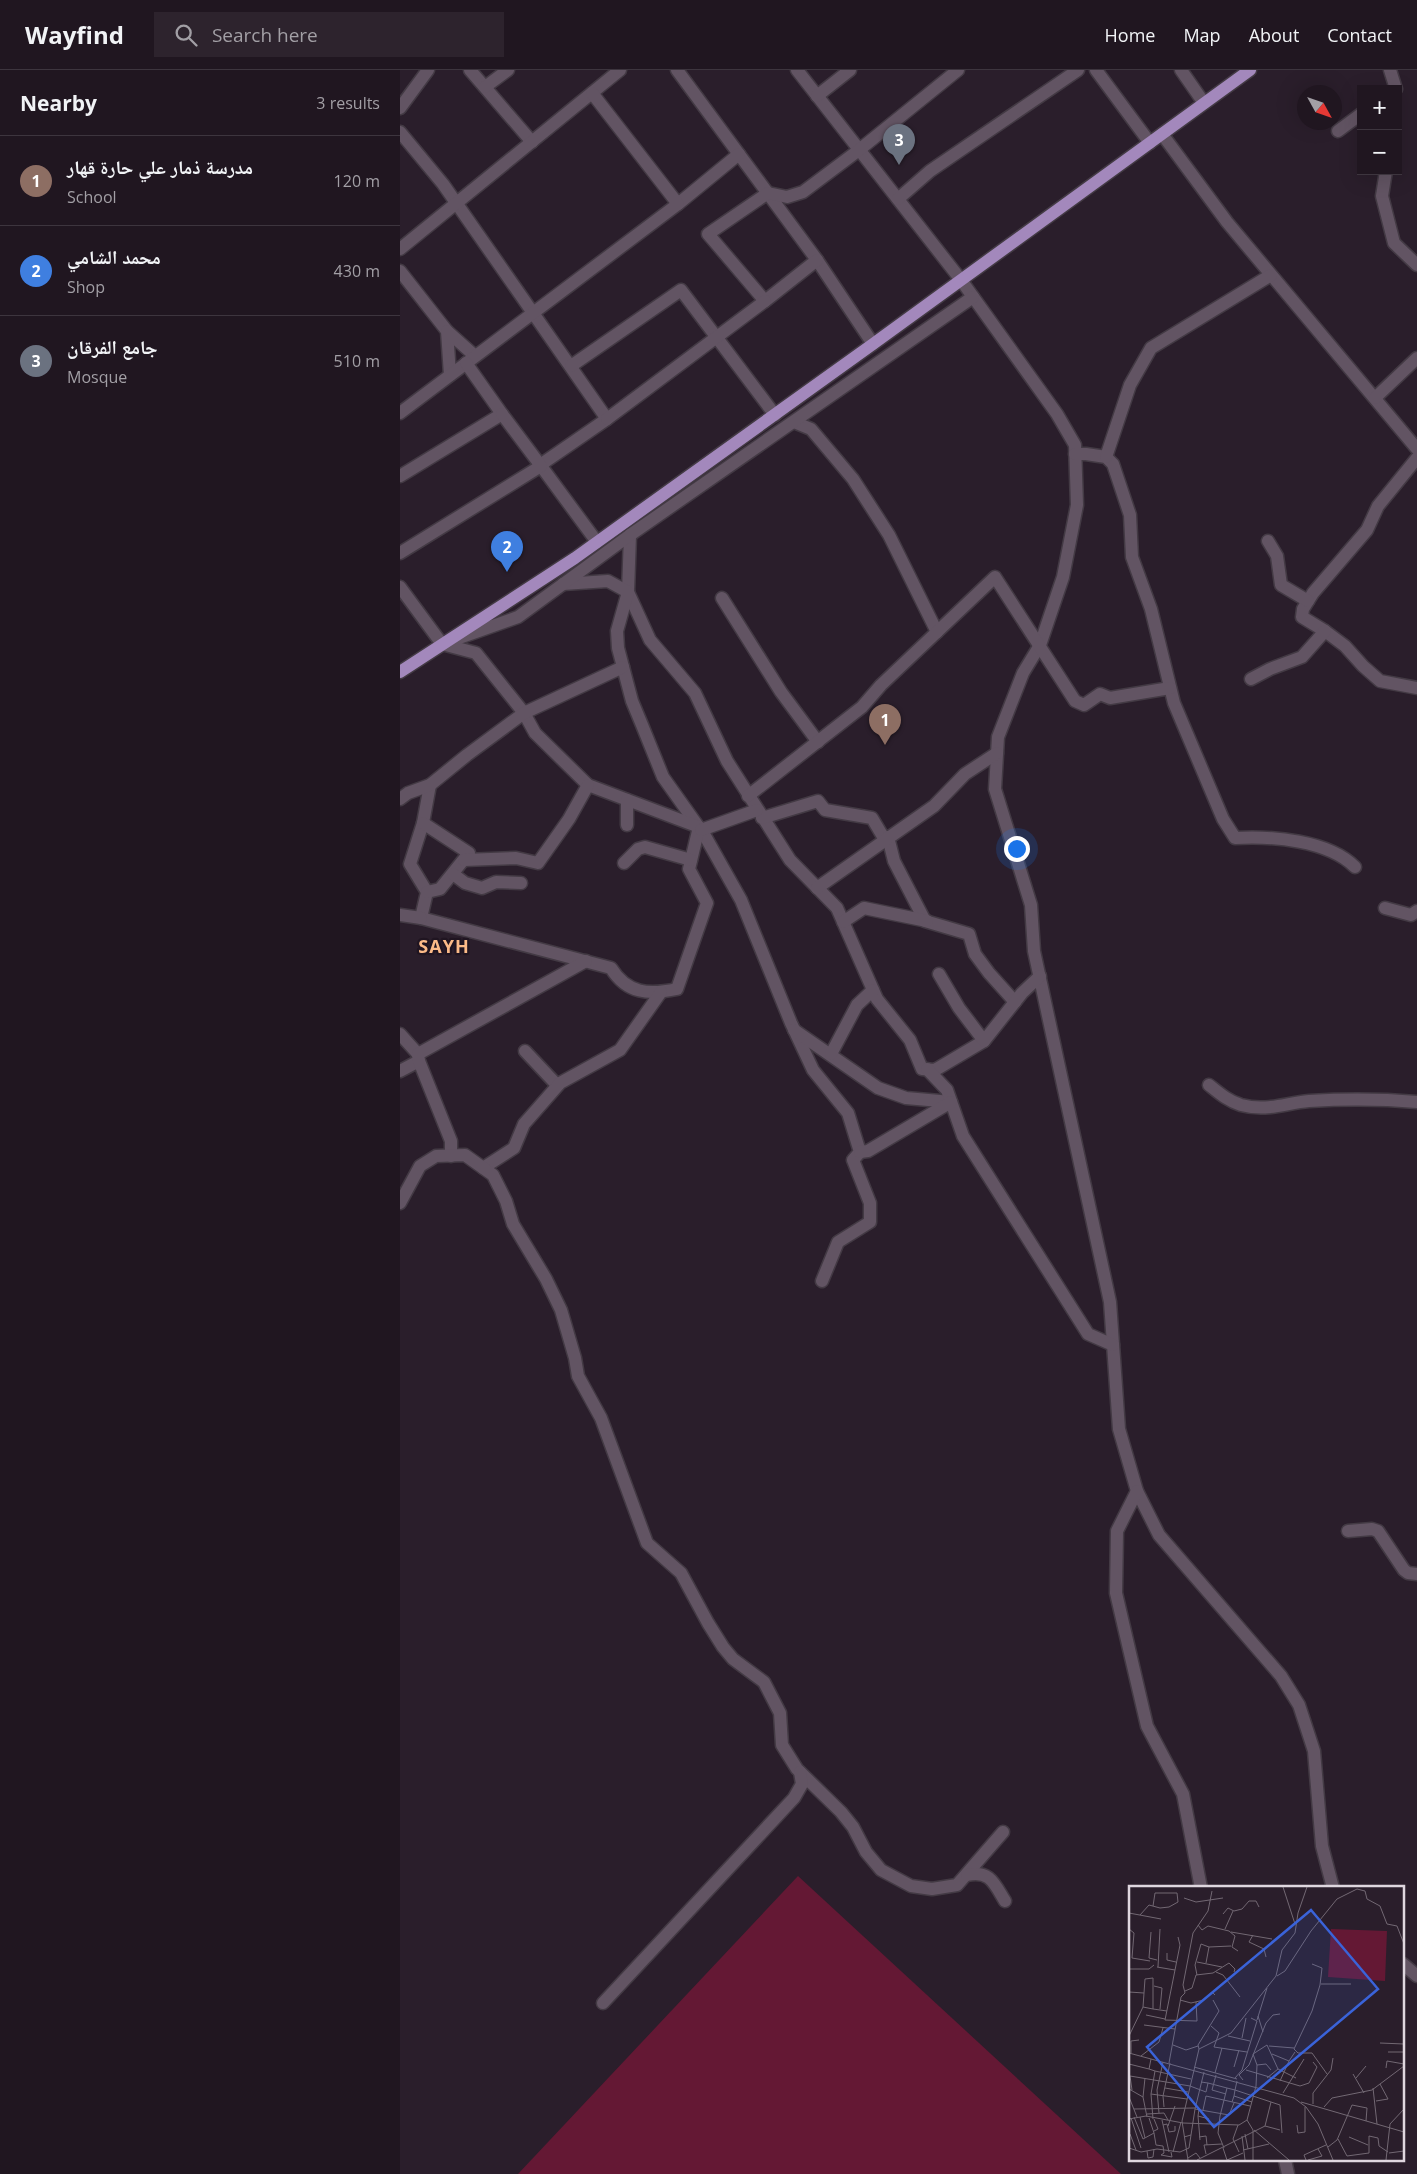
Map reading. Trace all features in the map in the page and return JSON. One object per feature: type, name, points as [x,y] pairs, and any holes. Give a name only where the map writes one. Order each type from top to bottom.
[{"type":"main road","points":[[400,672],[597,542],[1250,70]]},
{"type":"street","points":[[400,108],[428,70]]},
{"type":"street","points":[[470,70],[532,142]]},
{"type":"street","points":[[485,87],[508,70]]},
{"type":"street","points":[[400,249],[620,70]]},
{"type":"street","points":[[677,70],[817,260],[873,344]]},
{"type":"street","points":[[797,70],[961,280],[1057,414],[1075,445],[1077,506],[1064,577],[1040,645],[1023,673],[998,738],[994,789],[1032,904],[1034,951],[1110,1302],[1119,1429],[1137,1491],[1159,1535],[1282,1676],[1299,1705],[1314,1751],[1322,1846],[1332,1886]]},
{"type":"street","points":[[817,96],[850,70]]},
{"type":"street","points":[[765,301],[708,234],[768,193],[787,197],[803,192],[860,150],[958,70]]},
{"type":"street","points":[[898,199],[930,171],[1078,70]]},
{"type":"street","points":[[1096,70],[1150,143]]},
{"type":"street","points":[[1181,70],[1204,103]]},
{"type":"street","points":[[1390,70],[1395,85]]},
{"type":"street","points":[[592,93],[678,204]]},
{"type":"street","points":[[1338,131],[1357,117]]},
{"type":"street","points":[[400,132],[457,204],[607,419]]},
{"type":"street","points":[[1162,134],[1203,191],[1417,449]]},
{"type":"street","points":[[400,413],[678,204],[739,154]]},
{"type":"street","points":[[1385,175],[1382,196],[1394,243],[1417,265]]},
{"type":"street","points":[[400,553],[541,466],[607,419],[817,260]]},
{"type":"street","points":[[400,271],[471,360],[502,414],[597,542]]},
{"type":"street","points":[[1106,457],[1130,385],[1152,348],[1271,275]]},
{"type":"street","points":[[571,366],[681,290],[775,415]]},
{"type":"street","points":[[442,644],[518,617],[630,535],[973,297]]},
{"type":"street","points":[[447,331],[450,376]]},
{"type":"street","points":[[1375,398],[1417,358]]},
{"type":"street","points":[[400,476],[502,414]]},
{"type":"street","points":[[794,422],[812,429],[853,479],[889,535],[937,632]]},
{"type":"street","points":[[1075,454],[1106,457],[1113,464],[1130,515],[1132,557],[1151,610],[1170,688],[1223,819],[1235,838],[1264,837],[1298,842],[1330,851],[1346,858],[1355,867]]},
{"type":"street","points":[[1417,458],[1378,506],[1368,530],[1302,609],[1302,617],[1345,646],[1380,681],[1417,688]]},
{"type":"street","points":[[630,535],[628,592],[616,631],[618,648],[632,701],[664,777],[700,828],[741,900],[794,1030],[813,1070],[848,1113],[860,1152]]},
{"type":"street","points":[[1268,540],[1277,556],[1281,585],[1308,601]]},
{"type":"street","points":[[748,796],[862,707],[882,685],[994,577],[1075,701],[1084,705],[1100,694],[1110,698],[1170,688]]},
{"type":"street","points":[[563,584],[608,581],[628,592],[650,640],[695,693],[727,761],[790,860],[837,908],[877,999],[910,1040],[922,1069],[935,1070],[984,1041],[1040,976]]},
{"type":"street","points":[[400,587],[442,644],[476,653],[524,713],[536,733],[588,785],[700,828],[818,801],[825,810],[872,818],[887,839],[894,861],[927,921]]},
{"type":"street","points":[[722,598],[781,692],[818,742]]},
{"type":"street","points":[[1251,680],[1270,669],[1302,657],[1325,631]]},
{"type":"street","points":[[400,799],[408,793],[430,785],[466,755],[524,713],[623,667]]},
{"type":"street","points":[[817,888],[934,806],[965,774],[997,753]]},
{"type":"street","points":[[421,918],[427,892],[410,864],[423,823],[430,785]]},
{"type":"street","points":[[464,860],[516,858],[538,863],[569,819],[588,785]]},
{"type":"street","points":[[627,800],[627,825]]},
{"type":"street","points":[[423,823],[469,852],[440,890],[427,892]]},
{"type":"street","points":[[400,915],[421,918],[611,968],[619,980],[638,991],[661,992],[677,989],[706,903],[689,870],[700,828]]},
{"type":"street","points":[[624,863],[638,849],[645,847],[691,860]]},
{"type":"street","points":[[453,874],[465,883],[482,888],[496,882],[521,883]]},
{"type":"street","points":[[843,922],[864,908],[927,921],[969,934],[975,954],[989,973],[1016,1002]]},
{"type":"street","points":[[1385,908],[1411,915],[1417,911]]},
{"type":"street","points":[[400,1070],[586,961]]},
{"type":"street","points":[[939,974],[959,1008],[984,1041]]},
{"type":"street","points":[[832,1054],[857,1005],[873,990]]},
{"type":"street","points":[[483,1168],[514,1148],[524,1124],[557,1086],[620,1050],[661,992]]},
{"type":"street","points":[[794,1030],[832,1054],[878,1088],[906,1098],[951,1102]]},
{"type":"street","points":[[400,1034],[419,1058],[451,1140],[451,1156]]},
{"type":"street","points":[[525,1051],[557,1086]]},
{"type":"street","points":[[927,1070],[947,1090],[963,1136],[1088,1334],[1113,1346]]},
{"type":"street","points":[[1209,1085],[1225,1098],[1242,1105],[1259,1108],[1280,1107],[1298,1102],[1312,1101],[1368,1099],[1417,1102]]},
{"type":"street","points":[[822,1281],[838,1242],[870,1222],[870,1203],[853,1160],[860,1152],[868,1151],[951,1102]]},
{"type":"street","points":[[400,1203],[420,1166],[436,1156],[465,1155],[493,1175],[506,1201],[513,1224],[546,1279],[561,1310],[575,1358],[578,1376],[601,1418],[648,1542],[681,1573],[723,1647],[734,1659],[764,1682],[780,1713],[782,1745],[800,1772],[853,1827],[866,1852],[881,1870],[911,1886],[932,1889],[956,1885],[967,1875],[1003,1832]]},
{"type":"street","points":[[1137,1491],[1117,1531],[1116,1592],[1147,1726],[1183,1794],[1200,1886]]},
{"type":"street","points":[[1348,1531],[1372,1529],[1378,1531],[1404,1570],[1417,1574]]},
{"type":"street","points":[[603,2003],[794,1798],[802,1784],[800,1772]]},
{"type":"street","points":[[967,1875],[978,1873],[989,1876],[1005,1901]]},
{"type":"street","points":[[1409,1966],[1417,1976]]},
{"type":"shaded area","points":[[798,1876],[1121,2174],[518,2174]]},
{"type":"place","name":"جامع الفرقان","points":[[899,165]]},
{"type":"place","name":"محمد الشامي","points":[[507,572]]},
{"type":"place","name":"مدرسة ذمار علي حارة قهار","points":[[885,745]]},
{"type":"district","name":"SAYH","points":[[444,946]]}]
